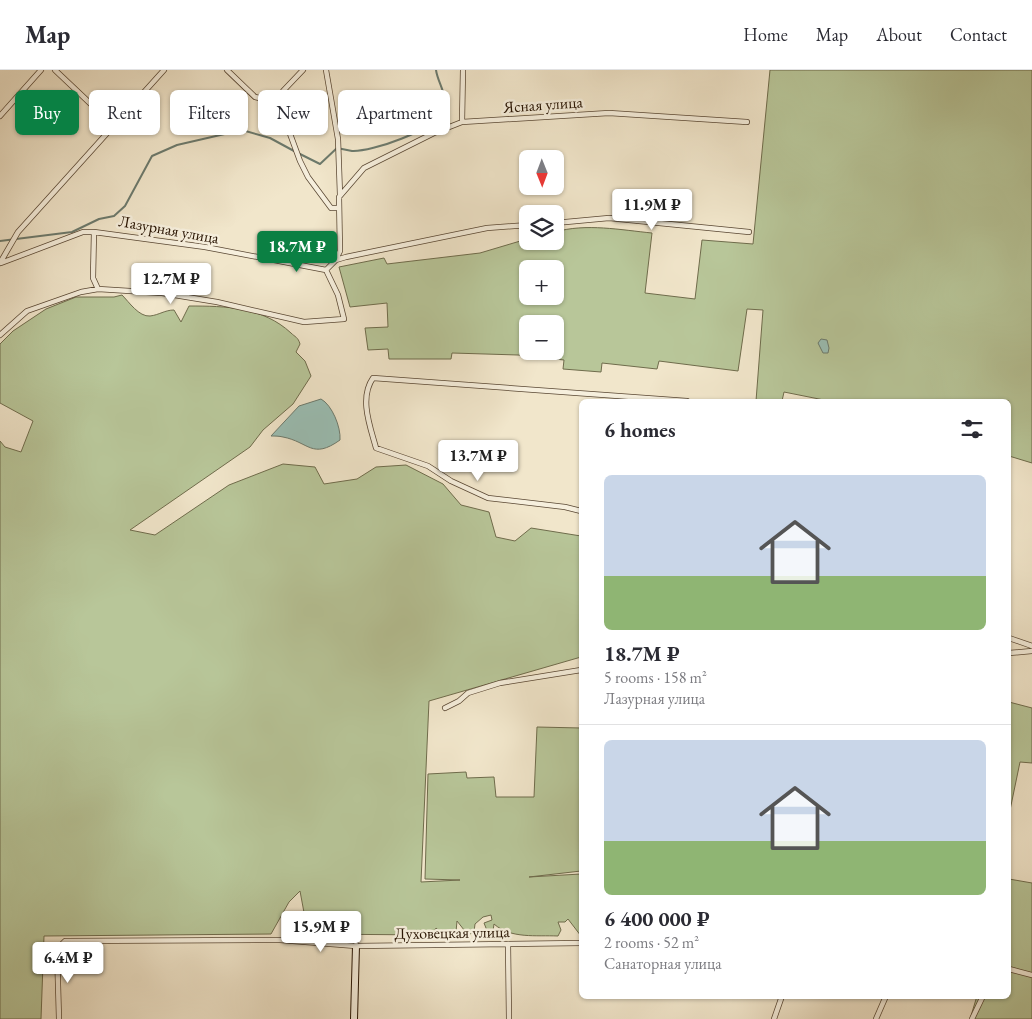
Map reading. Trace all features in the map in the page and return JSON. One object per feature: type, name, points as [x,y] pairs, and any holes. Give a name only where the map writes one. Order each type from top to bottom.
[{"type":"street","points":[[0,116],[41,70]]},
{"type":"street","points":[[55,70],[89,102]]},
{"type":"street","points":[[145,90],[164,70]]},
{"type":"street","points":[[227,70],[258,98]]},
{"type":"street","points":[[285,90],[303,70]]},
{"type":"street","points":[[0,336],[27,311],[81,292],[98,289],[162,293],[218,302],[304,322],[344,319],[338,295],[326,270],[336,260],[340,251],[340,195],[338,139],[326,70]]},
{"type":"street","points":[[462,122],[463,70]]},
{"type":"street","name":"Ясная улица","points":[[340,195],[364,168],[434,133],[462,122],[609,113],[747,122]]},
{"type":"street","points":[[0,263],[18,232],[104,135]]},
{"type":"street","points":[[291,135],[308,177],[331,208],[339,208]]},
{"type":"street","points":[[564,222],[609,218],[749,232]]},
{"type":"street","points":[[336,260],[487,228],[519,226]]},
{"type":"street","points":[[0,263],[83,232],[94,232]]},
{"type":"street","name":"Лазурная улица","points":[[98,289],[93,278],[94,232],[205,247],[326,270]]},
{"type":"street","points":[[579,510],[565,507],[488,498],[451,481],[428,466],[376,448],[365,396],[373,378],[660,399]]},
{"type":"street","points":[[1011,639],[1032,646]]},
{"type":"street","points":[[1011,653],[1032,651]]},
{"type":"street","points":[[445,708],[459,702],[468,693],[500,683],[579,670]]},
{"type":"street","name":"Духовецкая улица","points":[[58,1019],[57,949],[65,941],[280,940],[356,946],[579,944]]},
{"type":"street","points":[[508,944],[509,1019]]},
{"type":"street","points":[[354,1019],[356,946]]},
{"type":"street","points":[[1011,970],[1032,975]]},
{"type":"street","points":[[774,1019],[781,999]]},
{"type":"street","points":[[876,1019],[885,999]]},
{"type":"street","points":[[972,1019],[982,999]]},
{"type":"green space","points":[[770,70],[1032,70],[1032,463],[1011,457],[1011,399],[819,399],[784,392],[782,399],[756,399],[763,310],[747,309],[738,371],[659,361],[657,369],[602,363],[601,372],[563,369],[564,315],[519,315],[519,355],[452,353],[451,359],[389,359],[388,349],[368,350],[365,328],[388,327],[387,303],[350,307],[339,267],[384,258],[387,264],[480,253],[519,241],[519,250],[564,250],[564,230],[579,228],[616,229],[652,233],[645,293],[695,299],[702,240],[753,244]]},
{"type":"green space","points":[[122,295],[134,308],[146,316],[174,310],[181,322],[189,306],[230,308],[256,313],[280,324],[297,338],[300,344],[296,352],[305,361],[311,376],[293,404],[263,430],[250,447],[130,530],[155,535],[229,485],[283,464],[315,467],[324,484],[357,479],[376,467],[406,465],[443,484],[461,505],[489,512],[496,537],[515,541],[531,528],[579,536],[579,658],[429,701],[421,882],[460,880],[425,879],[428,774],[466,772],[467,778],[494,777],[496,797],[534,797],[537,727],[579,728],[579,871],[529,877],[579,874],[579,933],[568,919],[565,922],[558,922],[561,930],[558,936],[516,934],[501,929],[494,924],[493,931],[488,933],[484,923],[492,920],[491,915],[483,917],[475,924],[474,932],[468,935],[457,921],[456,932],[448,934],[436,928],[432,935],[308,934],[300,891],[289,902],[271,934],[44,936],[41,1019],[0,1019],[0,441],[5,447],[21,452],[33,421],[0,403],[0,344],[13,331],[46,309],[76,297],[114,297]]},
{"type":"green space","points":[[1011,703],[1032,708],[1032,763],[1020,762],[1011,805]]},
{"type":"green space","points":[[1011,879],[1032,883],[1032,1019],[970,1019],[976,999],[1011,999]]},
{"type":"water","points":[[821,339],[827,340],[828,353],[823,353],[818,343]]},
{"type":"water","points":[[321,399],[329,406],[335,417],[340,440],[331,446],[317,449],[292,439],[271,436],[299,406]]},
{"type":"waterway","points":[[298,153],[320,164],[337,148],[352,151],[374,148],[402,138],[428,125],[438,118],[445,106],[444,95],[436,70]]},
{"type":"waterway","points":[[0,241],[72,232],[99,219],[114,216],[125,206],[152,156],[177,145],[242,130],[270,138],[294,151]]}]
